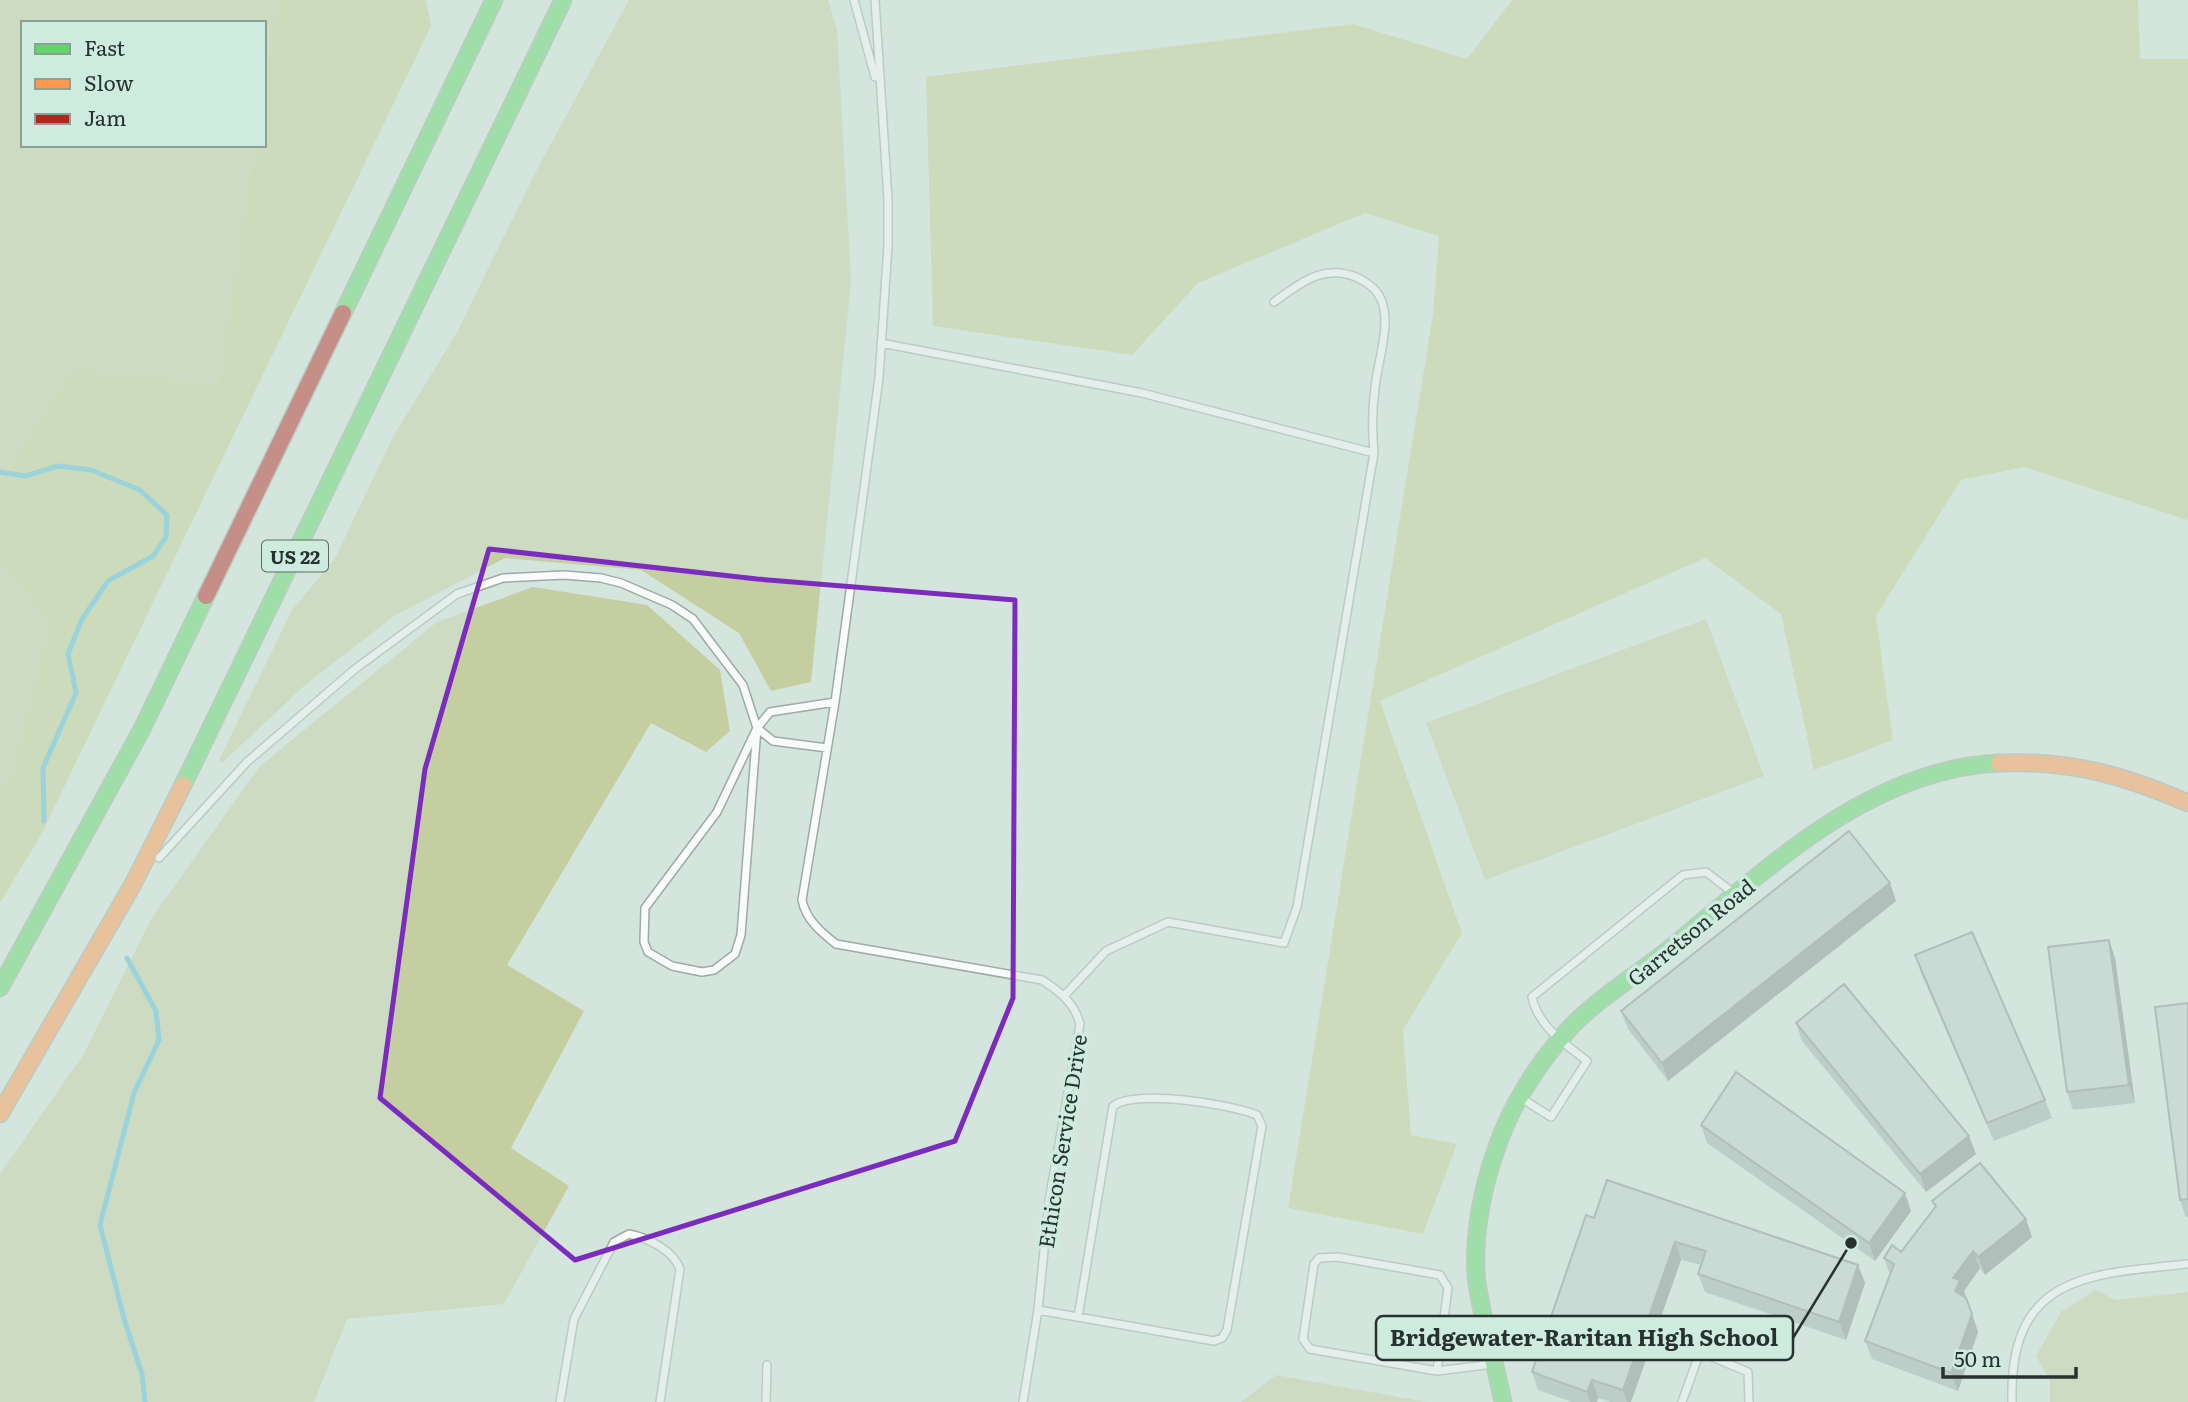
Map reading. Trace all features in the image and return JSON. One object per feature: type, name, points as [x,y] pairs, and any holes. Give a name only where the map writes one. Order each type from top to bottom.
[{"type":"main road","name":"US 22","points":[[0,988],[142,729],[494,0]]},
{"type":"main road","name":"US 22","points":[[0,1114],[132,886],[216,720],[563,0]]},
{"type":"main road","name":"Garretson Road","points":[[1503,1402],[1478,1280],[1478,1233],[1485,1187],[1497,1146],[1520,1097],[1569,1029],[1840,814],[1910,780],[1978,764],[2046,762],[2085,766],[2140,782],[2188,803]]},
{"type":"lane","points":[[854,0],[879,91]]},
{"type":"lane","points":[[875,0],[888,211],[881,343],[835,702],[802,900],[804,910],[821,932],[836,944],[1042,980],[1065,995],[1106,951],[1168,922],[1284,943],[1297,907],[1374,453],[1372,431],[1375,386],[1384,339],[1383,303],[1368,282],[1339,271],[1313,275],[1274,302]]},
{"type":"lane","points":[[881,343],[1142,393],[1374,453]]},
{"type":"lane","points":[[132,886],[247,762],[355,669],[457,594],[488,582],[564,575],[601,578],[621,583],[672,605],[693,620],[743,685],[757,728],[741,935],[735,954],[713,970],[702,972],[673,966],[648,952],[644,942],[645,908],[717,812],[757,728],[770,712],[835,702]]},
{"type":"lane","points":[[757,728],[773,741],[827,748]]},
{"type":"lane","points":[[1520,1097],[1551,1117],[1587,1060],[1560,1041],[1535,1013],[1532,997],[1683,874],[1706,872],[1736,895]]},
{"type":"lane","name":"Ethicon Service Drive","points":[[1023,1402],[1038,1310],[1049,1201],[1080,1024],[1076,1011],[1065,995]]},
{"type":"lane","points":[[1038,1310],[1214,1341],[1225,1336],[1262,1126],[1257,1115],[1154,1096],[1119,1102],[1113,1106],[1078,1317]]},
{"type":"lane","points":[[560,1402],[574,1320],[614,1242],[622,1235],[629,1234],[642,1237],[676,1258],[680,1269],[660,1402]]},
{"type":"lane","points":[[1437,1371],[1448,1288],[1440,1275],[1338,1257],[1320,1258],[1314,1264],[1303,1339],[1310,1349],[1437,1371],[1494,1364]]},
{"type":"lane","points":[[2012,1402],[2015,1347],[2026,1322],[2043,1302],[2071,1282],[2100,1273],[2188,1264]]},
{"type":"lane","points":[[1682,1402],[1700,1352],[1748,1373],[1749,1402]]},
{"type":"lane","points":[[766,1402],[767,1365]]},
{"type":"highlighted area","points":[[489,549],[757,579],[1015,600],[1013,998],[955,1141],[575,1260],[380,1098],[425,769]]},
{"type":"green space","points":[[0,0],[278,0],[266,74],[266,21],[21,21],[21,147],[255,147],[218,385],[72,369],[0,483]]},
{"type":"green space","points":[[278,0],[426,0],[431,26],[41,835],[0,903],[0,791],[11,779],[50,624],[0,561],[0,483],[72,369],[218,385],[255,147],[266,147],[266,74]]},
{"type":"green space","points":[[629,0],[828,0],[837,29],[851,281],[811,682],[771,691],[739,633],[641,570],[505,558],[394,616],[305,685],[222,763],[219,760],[292,610],[334,560],[394,435],[456,334],[536,171]]},
{"type":"green space","points":[[1512,0],[2138,0],[2140,59],[2188,59],[2188,520],[2024,467],[1961,480],[1876,616],[1893,740],[1814,770],[1781,614],[1705,558],[1380,701],[1462,933],[1403,1030],[1411,1135],[1457,1144],[1423,1234],[1288,1208],[1433,314],[1439,236],[1365,213],[1198,283],[1132,355],[933,326],[926,77],[1353,24],[1467,59]]},
{"type":"green space","points":[[0,561],[50,624],[11,779],[0,791]]},
{"type":"green space","points":[[533,587],[647,605],[720,670],[730,731],[706,752],[651,723],[507,965],[584,1011],[511,1148],[569,1186],[504,1304],[347,1319],[314,1402],[0,1402],[0,1174],[83,1055],[151,919],[260,766],[437,622]]},
{"type":"green space","points":[[1706,619],[1764,776],[1485,880],[1426,723]]},
{"type":"green space","points":[[2096,1290],[2116,1300],[2188,1292],[2188,1402],[2050,1402],[2050,1381],[2036,1356],[2061,1312]]},
{"type":"green space","points":[[1276,1375],[1426,1402],[1241,1402]]},
{"type":"building","points":[[1849,831],[1890,883],[1662,1063],[1621,1011]]},
{"type":"building","points":[[1972,932],[2045,1100],[1987,1123],[1915,955]]},
{"type":"building","points":[[2109,940],[2129,1085],[2067,1092],[2048,947]]},
{"type":"building","points":[[1844,984],[1969,1136],[1920,1174],[1796,1023]]},
{"type":"building","points":[[2188,1003],[2188,1199],[2180,1200],[2155,1007]]},
{"type":"building","points":[[1736,1072],[1905,1193],[1869,1243],[1701,1125]]},
{"type":"building","points":[[1980,1163],[2026,1219],[1978,1257],[1973,1251],[1953,1278],[1960,1280],[1955,1291],[1966,1298],[1972,1314],[1951,1373],[1865,1341],[1894,1264],[1884,1258],[1892,1245],[1901,1252],[1936,1206],[1932,1201]]},
{"type":"building","points":[[1607,1180],[1858,1265],[1839,1322],[1698,1274],[1706,1251],[1675,1242],[1623,1390],[1592,1380],[1587,1392],[1532,1372],[1586,1215],[1594,1218]]},
{"type":"waterway","points":[[0,472],[25,476],[58,466],[91,470],[140,490],[167,515],[166,537],[153,556],[108,581],[82,619],[68,654],[76,693],[43,768],[44,821]]},
{"type":"waterway","points":[[127,958],[156,1011],[159,1040],[134,1093],[100,1225],[125,1322],[142,1374],[145,1402]]},
{"type":"traffic: fast","points":[[343,313],[494,0]]},
{"type":"traffic: fast","points":[[183,785],[563,0]]},
{"type":"traffic: fast","points":[[0,988],[142,729],[206,596]]},
{"type":"traffic: fast","points":[[1503,1402],[1477,1283],[1477,1231],[1487,1179],[1503,1131],[1518,1100],[1547,1056],[1590,1009],[1668,950],[1780,858],[1820,830],[1862,804],[1905,784],[1951,770],[1999,763]]},
{"type":"traffic: slow","points":[[1999,763],[2050,764],[2096,771],[2188,803]]},
{"type":"traffic: slow","points":[[0,1114],[132,886],[183,785]]},
{"type":"traffic: jam","points":[[206,596],[343,313]]},
{"type":"place","name":"Bridgewater-Raritan High School","points":[[1851,1243]]}]
